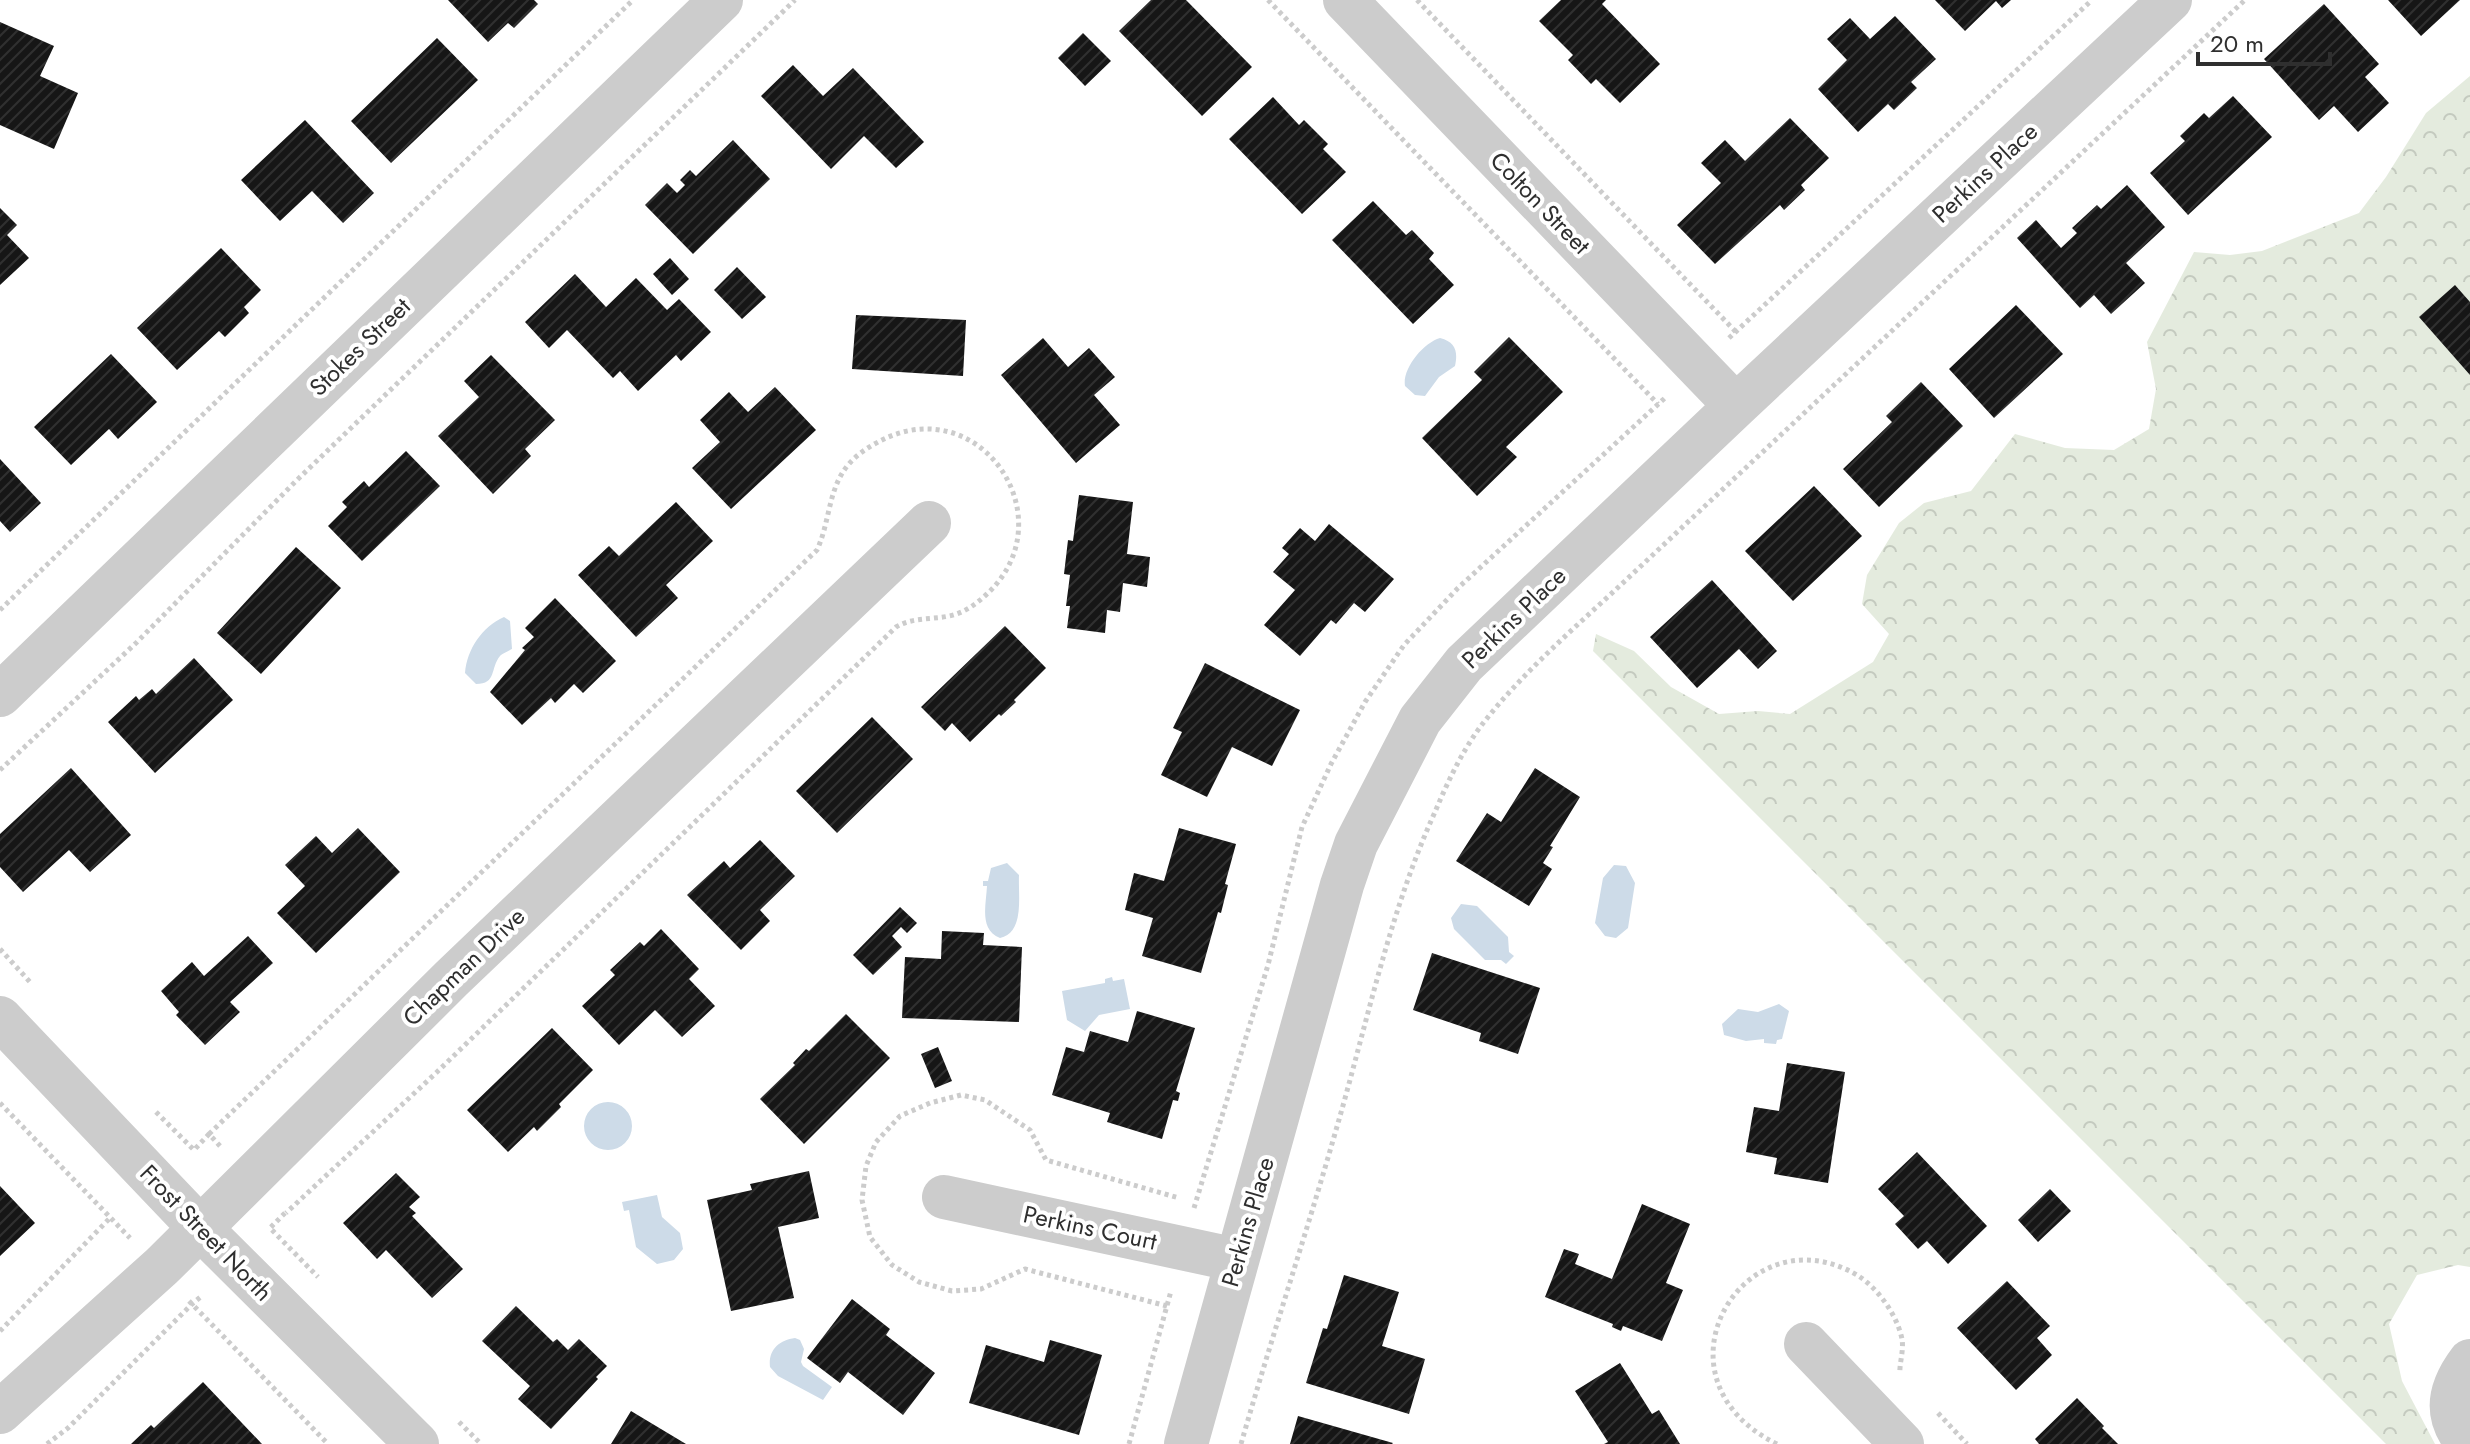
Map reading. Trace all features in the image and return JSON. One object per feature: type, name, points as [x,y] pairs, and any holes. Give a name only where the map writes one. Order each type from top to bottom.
[{"type":"street","name":"Stokes Street","points":[[0,695],[721,0]]},
{"type":"street","name":"Colton Street","points":[[1345,0],[1736,406]]},
{"type":"street","name":"Perkins Place","points":[[1186,1444],[1347,871],[1356,844],[1420,720],[1464,664],[2170,0]]},
{"type":"street","name":"Chapman Drive","points":[[0,1412],[159,1269],[452,978],[929,523]]},
{"type":"street","name":"Frost Street North","points":[[0,1018],[200,1228],[417,1444]]},
{"type":"street","name":"Perkins Court","points":[[944,1197],[1237,1260]]},
{"type":"street","points":[[1806,1344],[1902,1444]]},
{"type":"street","points":[[2468,1444],[2457,1431],[2451,1409],[2455,1385],[2470,1361]]},
{"type":"path","points":[[0,610],[633,0]]},
{"type":"path","points":[[0,770],[136,643],[308,470],[795,0]]},
{"type":"path","points":[[1268,0],[1658,404]]},
{"type":"path","points":[[1417,0],[1736,332]]},
{"type":"path","points":[[1241,1444],[1404,892],[1451,775],[1484,722],[1538,664],[1615,590],[2245,0]]},
{"type":"path","points":[[0,1331],[110,1218]]},
{"type":"path","points":[[47,1444],[68,1428],[192,1304],[284,1242]]},
{"type":"green space","points":[[2470,76],[2470,1267],[2458,1265],[2417,1275],[2389,1324],[2402,1381],[2435,1444],[2386,1444],[1593,651],[1596,634],[1634,651],[1671,687],[1719,714],[1758,711],[1790,714],[1873,662],[1889,634],[1862,604],[1867,575],[1899,523],[1924,503],[1971,491],[2015,434],[2065,448],[2114,450],[2149,429],[2156,389],[2147,342],[2194,252],[2230,255],[2262,251],[2359,213],[2426,113]]},
{"type":"water","points":[[1440,338],[1455,348],[1455,366],[1439,377],[1425,396],[1415,395],[1405,386],[1410,365],[1421,351]]},
{"type":"water","points":[[504,617],[510,621],[512,649],[500,656],[487,681],[476,684],[465,673],[469,656],[483,633]]},
{"type":"water","points":[[1007,863],[1019,875],[1018,912],[1013,929],[1000,938],[986,923],[987,886],[983,886],[983,881],[988,881],[991,868]]},
{"type":"water","points":[[1614,865],[1626,866],[1635,883],[1628,928],[1616,938],[1605,936],[1595,923],[1603,878]]},
{"type":"water","points":[[1461,904],[1477,906],[1508,937],[1509,952],[1514,956],[1506,964],[1501,960],[1485,960],[1454,929],[1451,918]]},
{"type":"water","points":[[1112,977],[1113,981],[1124,979],[1130,1009],[1099,1015],[1085,1031],[1067,1020],[1062,991],[1105,983],[1105,979]]},
{"type":"water","points":[[1779,1004],[1789,1011],[1782,1039],[1777,1040],[1776,1044],[1764,1043],[1764,1039],[1746,1041],[1724,1035],[1722,1024],[1738,1009],[1758,1012]]},
{"type":"water","points":[[608,1102],[625,1109],[632,1126],[625,1143],[608,1150],[591,1143],[584,1126],[591,1109]]},
{"type":"water","points":[[657,1195],[662,1217],[680,1233],[683,1249],[674,1260],[657,1264],[636,1247],[629,1210],[624,1211],[622,1202]]},
{"type":"water","points":[[795,1338],[800,1340],[804,1349],[803,1366],[832,1387],[823,1400],[778,1376],[770,1367],[776,1347]]},
{"type":"building","points":[[448,0],[534,0],[538,4],[514,28],[508,23],[488,42]]},
{"type":"building","points":[[1151,0],[1186,0],[1252,67],[1202,116],[1119,31]]},
{"type":"building","points":[[1561,0],[1606,0],[1602,4],[1660,64],[1620,103],[1596,79],[1591,84],[1568,60],[1573,55],[1539,21]]},
{"type":"building","points":[[1935,0],[2011,0],[2002,8],[1996,1],[1965,31]]},
{"type":"building","points":[[2388,0],[2460,0],[2421,36]]},
{"type":"building","points":[[2324,4],[2379,64],[2365,77],[2389,103],[2358,132],[2334,106],[2319,120],[2264,59]]},
{"type":"building","points":[[1895,16],[1936,59],[1911,82],[1917,88],[1894,110],[1888,104],[1858,132],[1818,89],[1847,60],[1827,39],[1850,18],[1870,39]]},
{"type":"building","points":[[0,22],[54,46],[40,76],[78,93],[54,149],[0,125]]},
{"type":"building","points":[[1083,33],[1111,61],[1085,86],[1058,58]]},
{"type":"building","points":[[437,38],[478,80],[391,163],[351,121]]},
{"type":"building","points":[[793,65],[823,96],[853,68],[924,142],[896,168],[864,136],[831,169],[761,96]]},
{"type":"building","points":[[2233,96],[2272,137],[2188,215],[2150,173],[2185,141],[2180,136],[2204,113],[2209,118]]},
{"type":"building","points":[[1273,97],[1299,125],[1304,120],[1328,144],[1323,149],[1346,172],[1302,214],[1229,139]]},
{"type":"building","points":[[1790,118],[1829,158],[1801,185],[1805,190],[1784,210],[1780,205],[1715,264],[1677,225],[1721,183],[1701,163],[1725,140],[1745,161]]},
{"type":"building","points":[[305,120],[374,193],[343,223],[312,191],[280,221],[241,180]]},
{"type":"building","points":[[733,140],[770,179],[693,254],[645,205],[667,183],[677,193],[685,185],[680,180],[690,170],[696,176]]},
{"type":"building","points":[[2127,185],[2165,227],[2126,263],[2145,283],[2111,314],[2094,295],[2080,308],[2017,238],[2036,220],[2061,248],[2077,233],[2072,228],[2097,205],[2101,209]]},
{"type":"building","points":[[1373,201],[1406,235],[1412,230],[1434,253],[1429,259],[1454,285],[1413,324],[1332,240]]},
{"type":"building","points":[[0,208],[17,225],[7,235],[29,258],[0,285]]},
{"type":"building","points":[[221,248],[261,290],[244,307],[249,313],[225,337],[219,331],[177,370],[137,328]]},
{"type":"building","points":[[670,258],[689,279],[672,295],[653,274]]},
{"type":"building","points":[[737,267],[766,297],[742,319],[714,290]]},
{"type":"building","points":[[575,274],[606,307],[636,278],[667,310],[679,299],[711,332],[681,361],[676,355],[638,391],[620,371],[613,378],[567,330],[549,348],[525,322]]},
{"type":"building","points":[[2455,285],[2470,302],[2470,375],[2419,317]]},
{"type":"building","points":[[2016,305],[2063,354],[1994,418],[1949,369]]},
{"type":"building","points":[[856,315],[966,320],[963,376],[852,369]]},
{"type":"building","points":[[1509,337],[1563,392],[1506,447],[1517,457],[1477,496],[1422,438],[1482,380],[1474,372]]},
{"type":"building","points":[[1043,338],[1068,367],[1089,348],[1115,377],[1094,395],[1120,425],[1076,463],[1001,375]]},
{"type":"building","points":[[111,354],[157,402],[118,439],[109,429],[71,465],[34,427]]},
{"type":"building","points":[[491,355],[555,420],[525,449],[531,456],[493,494],[438,436],[479,397],[464,381]]},
{"type":"building","points":[[1921,382],[1963,426],[1879,507],[1843,469],[1892,422],[1886,416]]},
{"type":"building","points":[[775,387],[816,430],[731,509],[692,468],[720,442],[700,420],[729,392],[748,412]]},
{"type":"building","points":[[406,451],[440,486],[362,561],[328,526],[347,507],[342,502],[364,481],[369,487]]},
{"type":"building","points":[[0,459],[41,503],[10,532],[0,521]]},
{"type":"building","points":[[1814,486],[1862,536],[1793,601],[1745,551]]},
{"type":"building","points":[[1079,495],[1133,502],[1127,554],[1150,557],[1147,587],[1123,583],[1120,612],[1107,610],[1105,633],[1067,628],[1070,575],[1064,574],[1068,540],[1073,541]]},
{"type":"building","points":[[676,502],[713,541],[666,585],[678,598],[636,637],[578,575],[609,546],[619,556]]},
{"type":"building","points":[[1329,524],[1394,579],[1365,612],[1354,603],[1336,624],[1331,620],[1300,656],[1264,625],[1295,590],[1273,572],[1289,554],[1282,548],[1300,528],[1315,541]]},
{"type":"building","points":[[296,547],[341,588],[261,674],[217,633]]},
{"type":"building","points":[[1712,580],[1777,651],[1758,669],[1739,649],[1697,688],[1650,637]]},
{"type":"building","points":[[555,598],[616,661],[583,693],[574,684],[555,703],[551,698],[522,725],[490,692],[525,650],[522,648],[534,637],[525,628]]},
{"type":"building","points":[[1005,626],[1046,668],[1014,700],[1016,702],[970,742],[952,723],[945,731],[921,707]]},
{"type":"building","points":[[194,658],[233,700],[155,773],[108,722],[136,696],[139,700],[152,689],[156,694]]},
{"type":"building","points":[[1205,663],[1300,710],[1272,766],[1232,747],[1207,797],[1161,775],[1182,732],[1173,728]]},
{"type":"building","points":[[872,717],[913,759],[837,833],[796,791]]},
{"type":"building","points":[[71,768],[131,835],[90,872],[69,850],[23,892],[0,867],[0,834]]},
{"type":"building","points":[[1535,768],[1580,797],[1550,846],[1553,847],[1543,863],[1552,869],[1529,906],[1456,861],[1487,813],[1501,822]]},
{"type":"building","points":[[358,828],[400,872],[316,953],[277,913],[305,886],[285,865],[316,836],[332,853]]},
{"type":"building","points":[[1179,828],[1236,844],[1221,913],[1218,912],[1201,973],[1142,956],[1153,918],[1125,910],[1134,873],[1164,881]]},
{"type":"building","points":[[760,840],[795,876],[760,910],[770,921],[741,950],[687,895],[724,861],[730,868]]},
{"type":"building","points":[[900,907],[917,923],[907,933],[901,927],[892,936],[902,947],[873,975],[853,955]]},
{"type":"building","points":[[661,929],[699,969],[689,979],[715,1006],[682,1037],[655,1010],[619,1045],[582,1006],[615,975],[610,970],[640,942],[644,946]]},
{"type":"building","points":[[942,931],[984,933],[983,945],[1022,947],[1019,1022],[902,1018],[905,957],[941,959]]},
{"type":"building","points":[[248,936],[273,963],[230,1002],[240,1012],[205,1045],[176,1015],[179,1012],[161,991],[192,962],[204,976]]},
{"type":"building","points":[[1432,953],[1540,988],[1518,1054],[1479,1041],[1481,1033],[1413,1010]]},
{"type":"building","points":[[1137,1011],[1195,1028],[1176,1091],[1180,1093],[1178,1101],[1173,1100],[1162,1139],[1107,1122],[1110,1113],[1052,1095],[1066,1047],[1084,1052],[1090,1031],[1128,1042]]},
{"type":"building","points":[[846,1014],[890,1058],[804,1144],[760,1099],[795,1065],[793,1063],[806,1049],[809,1051]]},
{"type":"building","points":[[552,1028],[593,1070],[537,1131],[534,1127],[508,1152],[467,1110]]},
{"type":"building","points":[[938,1047],[952,1081],[935,1088],[921,1054]]},
{"type":"building","points":[[1787,1063],[1845,1072],[1828,1183],[1774,1174],[1777,1158],[1746,1152],[1754,1107],[1779,1111]]},
{"type":"building","points":[[1917,1152],[1987,1226],[1948,1264],[1927,1241],[1918,1249],[1895,1224],[1904,1216],[1878,1189]]},
{"type":"building","points":[[809,1171],[819,1218],[778,1227],[794,1298],[731,1311],[707,1200],[752,1190],[750,1184]]},
{"type":"building","points":[[396,1173],[420,1197],[409,1207],[416,1213],[412,1216],[463,1269],[432,1298],[386,1250],[377,1259],[343,1223]]},
{"type":"building","points":[[0,1186],[35,1223],[0,1256]]},
{"type":"building","points":[[2050,1189],[2071,1211],[2038,1242],[2018,1220]]},
{"type":"building","points":[[1642,1204],[1690,1224],[1666,1283],[1683,1290],[1662,1341],[1623,1326],[1621,1331],[1612,1327],[1613,1324],[1545,1297],[1564,1249],[1579,1254],[1575,1264],[1612,1279]]},
{"type":"building","points":[[1344,1275],[1399,1292],[1382,1346],[1425,1359],[1409,1414],[1306,1383]]},
{"type":"building","points":[[2007,1281],[2050,1326],[2037,1338],[2052,1355],[2016,1390],[1957,1328]]},
{"type":"building","points":[[852,1299],[890,1329],[886,1335],[935,1373],[903,1415],[848,1372],[840,1383],[807,1358]]},
{"type":"building","points":[[516,1306],[553,1342],[557,1339],[568,1350],[579,1339],[607,1366],[551,1429],[518,1399],[530,1386],[482,1341]]},
{"type":"building","points":[[1050,1340],[1102,1355],[1079,1435],[969,1403],[986,1345],[1044,1362]]},
{"type":"building","points":[[1620,1363],[1652,1414],[1659,1410],[1680,1444],[1604,1444],[1608,1442],[1575,1391]]},
{"type":"building","points":[[203,1382],[262,1444],[131,1444],[151,1425],[154,1428]]},
{"type":"building","points":[[2077,1398],[2118,1444],[2039,1444],[2035,1439]]},
{"type":"building","points":[[631,1411],[686,1444],[611,1444]]},
{"type":"building","points":[[1298,1416],[1393,1443],[1290,1444]]}]
